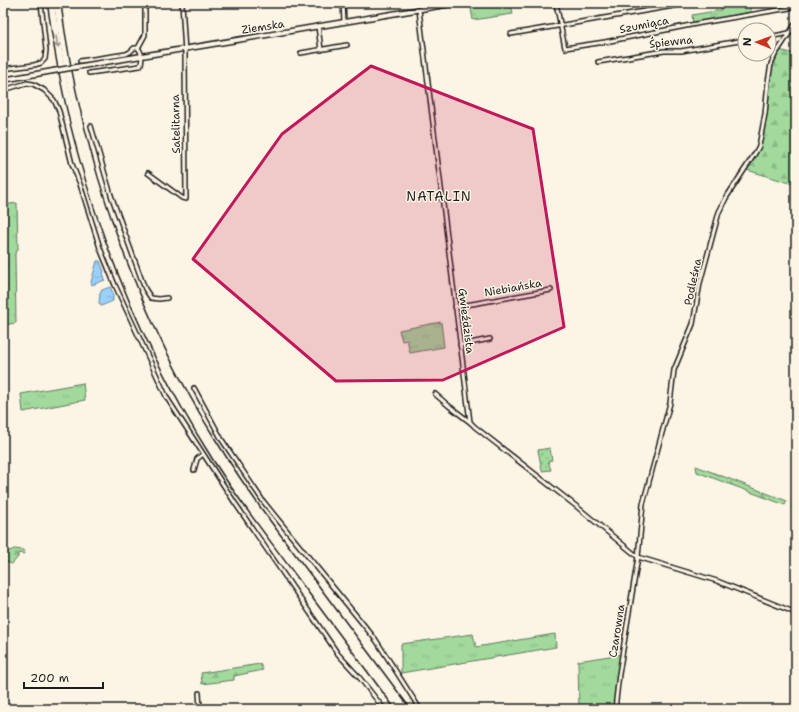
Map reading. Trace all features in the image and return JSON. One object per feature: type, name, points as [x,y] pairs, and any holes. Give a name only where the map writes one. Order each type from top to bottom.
[{"type":"highway","points":[[51,3],[63,74],[78,143],[104,228],[130,295],[168,374],[213,453],[248,506],[336,619]]},
{"type":"highway","points":[[57,3],[70,81],[94,176],[117,248],[149,324],[187,400],[224,461],[400,709]]},
{"type":"highway","points":[[370,665],[406,709]]},
{"type":"street","points":[[3,69],[34,65],[41,63],[45,59],[46,50],[41,3]]},
{"type":"street","points":[[80,62],[126,54],[134,48],[138,48],[145,35],[145,3]]},
{"type":"street","name":"Satelitarna","points":[[148,173],[182,198],[186,199],[182,3]]},
{"type":"street","points":[[343,3],[344,22]]},
{"type":"street","name":"Ziemska","points":[[3,80],[457,3]]},
{"type":"street","points":[[556,3],[561,25]]},
{"type":"street","points":[[511,34],[691,3]]},
{"type":"street","name":"Szumiąca","points":[[561,25],[565,48],[796,7]]},
{"type":"street","name":"Gwieździsta","points":[[419,10],[470,422]]},
{"type":"street","name":"Podleśna","points":[[638,557],[642,504],[670,402],[674,370],[693,324],[700,284],[719,212],[726,198],[759,146],[765,114],[771,64],[775,55],[796,23]]},
{"type":"street","points":[[318,26],[321,50]]},
{"type":"street","points":[[777,35],[789,33]]},
{"type":"street","name":"Śpiewna","points":[[598,62],[664,51],[681,51],[737,41]]},
{"type":"street","points":[[301,53],[347,45]]},
{"type":"street","points":[[89,73],[140,66],[142,61],[138,48]]},
{"type":"street","points":[[3,87],[7,89],[22,84],[33,84],[41,87],[56,102],[60,112],[72,164],[80,184],[94,231],[115,285],[167,398],[235,503],[338,654],[363,682],[384,709]]},
{"type":"street","points":[[91,126],[111,194],[145,289],[151,298],[167,298]]},
{"type":"street","name":"Niebiańska","points":[[455,307],[551,290]]},
{"type":"street","points":[[460,345],[490,339]]},
{"type":"street","points":[[194,388],[222,440],[263,501],[376,640],[420,709]]},
{"type":"street","points":[[435,394],[638,557],[717,581],[796,613]]},
{"type":"street","points":[[194,470],[197,459],[203,454]]},
{"type":"street","name":"Czarowna","points":[[615,709],[619,674],[638,557]]},
{"type":"street","points":[[199,693],[200,709]]},
{"type":"highlighted area","points":[[371,66],[533,129],[564,327],[443,380],[336,381],[193,259],[282,134]]},
{"type":"green space","points":[[470,3],[511,3],[513,14],[473,20]]},
{"type":"green space","points":[[720,3],[749,3],[751,12],[693,23],[692,15],[721,10]]},
{"type":"green space","points":[[779,50],[796,54],[796,185],[747,170],[756,153],[762,135],[765,123],[770,77],[774,62],[777,62],[777,54]]},
{"type":"green space","points":[[17,203],[18,250],[15,253],[16,323],[3,325],[3,205]]},
{"type":"green space","points":[[441,322],[444,347],[410,353],[407,340],[402,341],[399,330]]},
{"type":"green space","points":[[83,383],[85,400],[23,412],[21,394]]},
{"type":"green space","points":[[550,448],[552,460],[548,461],[551,470],[542,471],[538,450]]},
{"type":"green space","points":[[696,466],[787,501],[785,505],[697,472]]},
{"type":"green space","points":[[14,549],[24,550],[25,554],[18,553],[18,557],[12,564],[3,561],[3,554]]},
{"type":"green space","points":[[473,634],[476,647],[555,634],[556,647],[401,673],[401,644]]},
{"type":"green space","points":[[622,654],[614,709],[579,709],[578,661]]},
{"type":"green space","points":[[260,664],[263,670],[234,676],[234,680],[202,684],[201,673]]},
{"type":"water","points":[[97,261],[100,261],[105,280],[92,285],[91,282]]},
{"type":"water","points":[[110,287],[113,293],[113,301],[101,306],[99,303],[100,293],[102,290]]},
{"type":"district","name":"NATALIN","points":[[439,196]]}]
